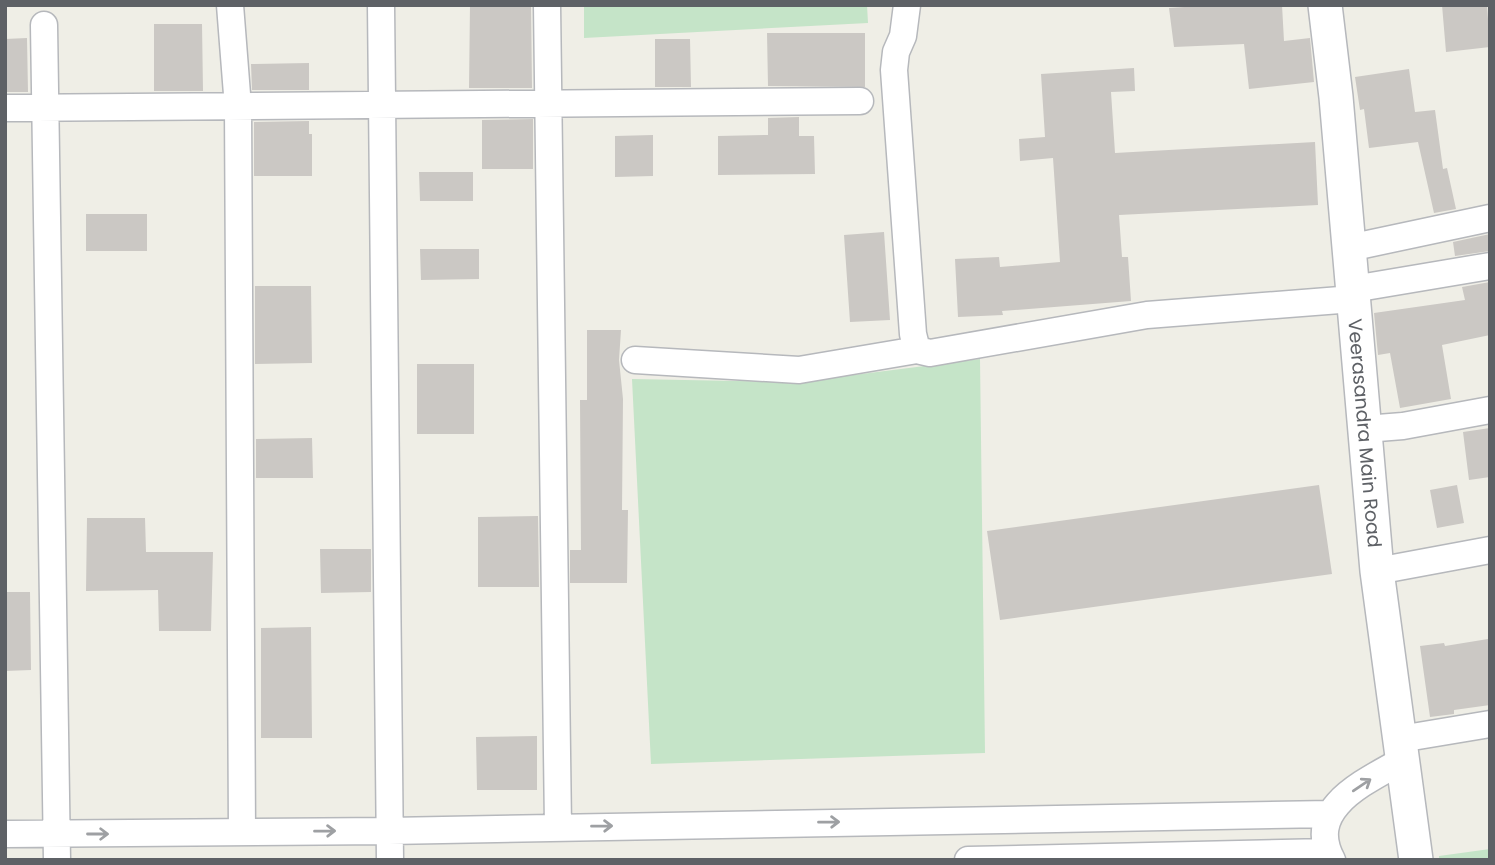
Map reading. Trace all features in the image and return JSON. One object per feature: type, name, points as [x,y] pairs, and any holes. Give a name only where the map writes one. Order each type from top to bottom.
[{"type":"street","points":[[230,5],[238,107],[242,832]]},
{"type":"street","points":[[381,5],[390,860]]},
{"type":"street","points":[[547,5],[558,827]]},
{"type":"street","points":[[907,5],[903,36],[896,52],[894,70],[913,334],[917,350]]},
{"type":"street","name":"Veerasandra Main Road","points":[[1325,5],[1336,97],[1377,571],[1416,860]]},
{"type":"street","points":[[44,25],[57,847]]},
{"type":"street","points":[[5,108],[860,101]]},
{"type":"street","points":[[1349,248],[1490,218]]},
{"type":"street","points":[[635,360],[799,370],[917,350],[930,353],[1147,315],[1353,294],[1490,266]]},
{"type":"street","points":[[1365,429],[1403,426],[1490,410]]},
{"type":"street","points":[[1377,571],[1490,550]]},
{"type":"street","points":[[968,860],[1330,856],[1324,839],[1324,827],[1330,814],[1340,802],[1401,750],[1490,724]]},
{"type":"street","points":[[5,834],[57,847],[242,832],[1330,814]]},
{"type":"street","points":[[1138,858],[1155,817]]},
{"type":"green space","points":[[584,5],[867,5],[868,23],[584,38]]},
{"type":"green space","points":[[980,359],[985,753],[651,764],[632,379],[798,382]]},
{"type":"green space","points":[[1490,849],[1490,860],[1439,860],[1439,856]]},
{"type":"building","points":[[470,5],[531,5],[532,88],[469,88]]},
{"type":"building","points":[[1282,5],[1284,41],[1310,38],[1314,82],[1249,89],[1244,44],[1174,47],[1169,8]]},
{"type":"building","points":[[1442,5],[1487,5],[1490,47],[1446,52]]},
{"type":"building","points":[[154,24],[202,24],[203,91],[154,91]]},
{"type":"building","points":[[767,33],[865,33],[865,87],[768,86]]},
{"type":"building","points":[[27,38],[28,92],[5,92],[5,39]]},
{"type":"building","points":[[655,39],[690,39],[691,87],[655,87]]},
{"type":"building","points":[[309,63],[309,90],[252,90],[251,64]]},
{"type":"building","points":[[1134,68],[1135,91],[1111,92],[1115,153],[1315,142],[1318,205],[1119,215],[1122,257],[1128,257],[1131,301],[1002,311],[1003,315],[958,317],[955,259],[999,257],[1000,267],[1060,262],[1053,158],[1020,161],[1019,139],[1045,137],[1041,74]]},
{"type":"building","points":[[1409,69],[1415,112],[1435,110],[1443,169],[1447,168],[1456,209],[1434,213],[1418,142],[1369,148],[1364,109],[1360,110],[1355,77]]},
{"type":"building","points":[[799,117],[799,136],[814,136],[815,174],[718,175],[718,136],[768,135],[768,118]]},
{"type":"building","points":[[533,119],[533,169],[482,169],[482,120]]},
{"type":"building","points":[[309,121],[309,134],[312,134],[312,176],[254,176],[254,122]]},
{"type":"building","points":[[653,135],[653,176],[615,177],[615,136]]},
{"type":"building","points":[[419,172],[473,172],[473,201],[420,201]]},
{"type":"building","points":[[86,214],[147,214],[147,251],[86,251]]},
{"type":"building","points":[[884,232],[890,320],[850,322],[844,235]]},
{"type":"building","points":[[1490,234],[1490,251],[1455,256],[1453,242]]},
{"type":"building","points":[[420,249],[479,249],[479,279],[421,280]]},
{"type":"building","points":[[1490,282],[1490,335],[1442,345],[1451,399],[1400,408],[1390,353],[1378,355],[1374,313],[1465,300],[1462,287]]},
{"type":"building","points":[[255,286],[311,286],[312,363],[255,364]]},
{"type":"building","points":[[587,330],[621,330],[619,360],[623,399],[622,510],[628,510],[627,583],[570,583],[570,550],[581,550],[580,400],[587,400]]},
{"type":"building","points":[[417,364],[474,364],[474,434],[417,434]]},
{"type":"building","points":[[1490,428],[1490,477],[1469,480],[1463,432]]},
{"type":"building","points":[[312,438],[313,478],[256,478],[256,439]]},
{"type":"building","points":[[1319,485],[1332,574],[1000,620],[987,531]]},
{"type":"building","points":[[1457,485],[1464,523],[1437,528],[1430,490]]},
{"type":"building","points":[[538,516],[539,587],[478,587],[478,517]]},
{"type":"building","points":[[87,518],[145,518],[146,552],[213,552],[211,631],[159,631],[158,590],[86,591]]},
{"type":"building","points":[[320,549],[371,549],[371,592],[321,593]]},
{"type":"building","points":[[5,592],[30,592],[31,670],[5,671]]},
{"type":"building","points":[[311,627],[312,738],[261,738],[261,628]]},
{"type":"building","points":[[1488,639],[1490,705],[1454,710],[1454,714],[1430,717],[1420,646],[1444,643],[1445,646]]},
{"type":"building","points":[[537,736],[537,790],[477,790],[476,737]]}]
